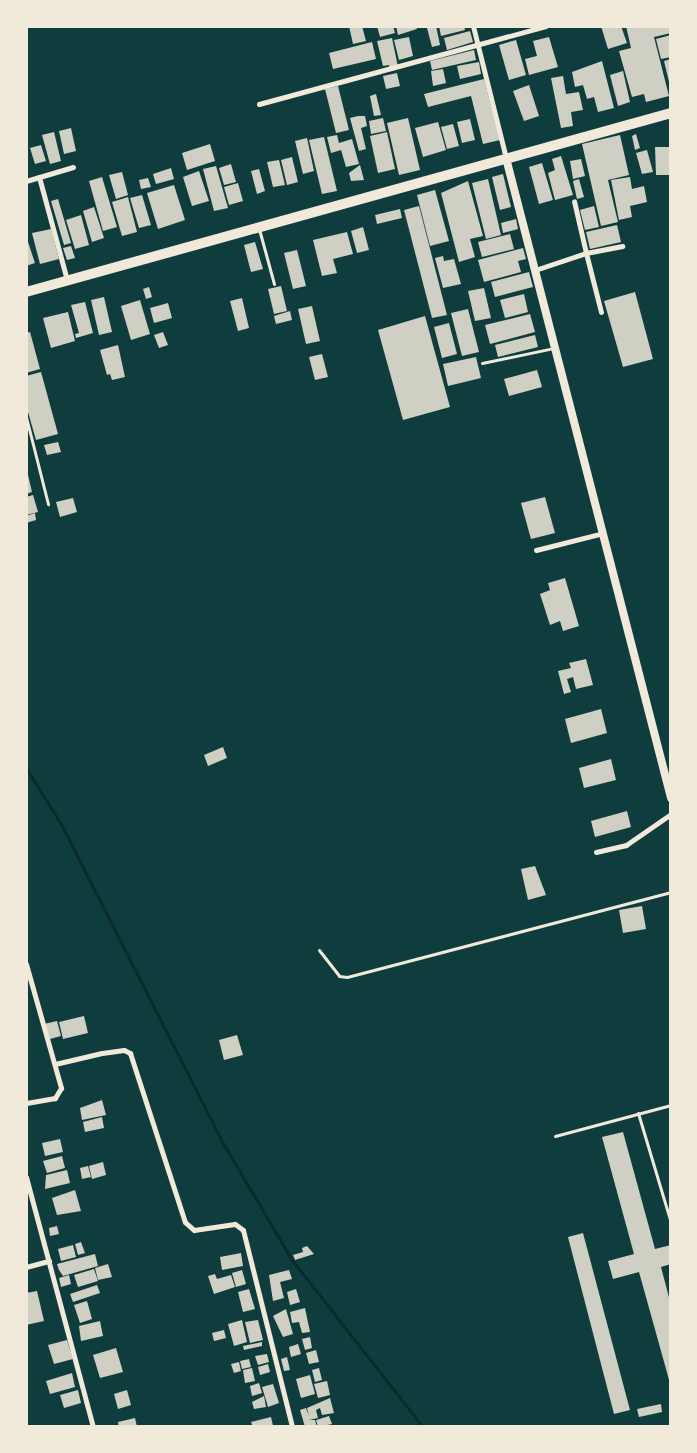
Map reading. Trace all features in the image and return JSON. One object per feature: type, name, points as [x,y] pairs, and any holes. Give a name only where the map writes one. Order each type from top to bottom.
[{"type":"main road","points":[[26,292],[259,229],[671,113]]},
{"type":"street","points":[[472,26],[671,798]]},
{"type":"street","points":[[259,104],[546,26]]},
{"type":"street","points":[[26,181],[73,167]]},
{"type":"street","points":[[39,177],[67,280]]},
{"type":"street","points":[[574,201],[601,312]]},
{"type":"street","points":[[535,270],[586,253],[622,246]]},
{"type":"street","points":[[536,550],[603,533]]},
{"type":"street","points":[[596,852],[626,846],[671,814]]},
{"type":"street","points":[[26,964],[61,1088],[58,1096],[26,1104]]},
{"type":"street","points":[[55,1064],[102,1053],[124,1050],[130,1053],[185,1222],[194,1230],[235,1224],[243,1230],[292,1427]]},
{"type":"street","points":[[26,1177],[93,1427]]},
{"type":"street","points":[[26,1267],[48,1261]]},
{"type":"lane","points":[[259,229],[274,284]]},
{"type":"lane","points":[[482,363],[555,348]]},
{"type":"lane","points":[[26,417],[48,504]]},
{"type":"lane","points":[[319,950],[339,976],[346,977],[671,892]]},
{"type":"lane","points":[[555,1136],[671,1105]]},
{"type":"lane","points":[[638,1113],[671,1223]]},
{"type":"building","points":[[349,26],[362,26],[366,41],[353,44]]},
{"type":"building","points":[[377,26],[393,26],[395,33],[380,37]]},
{"type":"building","points":[[396,26],[416,26],[417,29],[398,35]]},
{"type":"building","points":[[436,26],[440,45],[432,47],[427,28]]},
{"type":"building","points":[[439,26],[464,26],[465,30],[441,36]]},
{"type":"building","points":[[601,26],[621,26],[627,43],[608,49]]},
{"type":"building","points":[[626,26],[671,26],[671,33],[654,37],[669,96],[646,102],[644,94],[632,97],[619,51],[631,48]]},
{"type":"building","points":[[470,31],[473,42],[447,50],[444,38]]},
{"type":"building","points":[[671,35],[671,57],[661,59],[656,39]]},
{"type":"building","points":[[409,37],[413,56],[399,60],[394,40]]},
{"type":"building","points":[[549,37],[558,67],[529,75],[525,59],[537,56],[533,41]]},
{"type":"building","points":[[392,38],[398,67],[389,69],[389,65],[383,66],[377,41]]},
{"type":"building","points":[[516,40],[526,75],[509,80],[499,45]]},
{"type":"building","points":[[372,42],[376,59],[333,69],[329,53]]},
{"type":"building","points":[[474,50],[476,60],[432,70],[430,61]]},
{"type":"building","points":[[671,59],[671,86],[670,86],[664,61]]},
{"type":"building","points":[[602,61],[614,108],[598,112],[594,97],[587,99],[583,85],[575,87],[572,72]]},
{"type":"building","points":[[479,62],[481,74],[460,79],[457,66]]},
{"type":"building","points":[[443,69],[446,83],[433,86],[431,71]]},
{"type":"building","points":[[623,71],[630,102],[618,106],[610,75]]},
{"type":"building","points":[[397,73],[400,86],[386,89],[383,76]]},
{"type":"building","points":[[563,76],[566,94],[579,92],[583,110],[571,112],[573,126],[561,128],[551,78]]},
{"type":"building","points":[[484,79],[500,140],[483,144],[471,96],[428,107],[424,94]]},
{"type":"building","points":[[529,85],[539,116],[524,121],[513,91]]},
{"type":"building","points":[[338,86],[349,130],[336,133],[325,89]]},
{"type":"building","points":[[376,94],[381,115],[374,116],[370,96]]},
{"type":"building","points":[[365,116],[367,126],[361,128],[366,149],[359,151],[350,118]]},
{"type":"building","points":[[383,118],[386,131],[371,134],[369,121]]},
{"type":"building","points":[[408,118],[420,170],[399,175],[387,123]]},
{"type":"building","points":[[470,119],[475,140],[462,143],[457,122]]},
{"type":"building","points":[[438,122],[446,150],[423,157],[415,128]]},
{"type":"building","points":[[453,124],[459,146],[447,149],[441,127]]},
{"type":"building","points":[[71,128],[76,151],[64,154],[59,131]]},
{"type":"building","points":[[54,132],[61,161],[50,164],[42,135]]},
{"type":"building","points":[[387,132],[395,169],[378,173],[370,136]]},
{"type":"building","points":[[636,134],[640,148],[635,150],[632,136]]},
{"type":"building","points":[[337,135],[339,143],[352,139],[359,164],[346,167],[341,150],[331,153],[327,137]]},
{"type":"building","points":[[620,135],[629,175],[608,180],[618,222],[601,226],[582,144]]},
{"type":"building","points":[[324,137],[337,191],[322,194],[309,140]]},
{"type":"building","points":[[307,138],[314,171],[303,174],[295,141]]},
{"type":"building","points":[[210,144],[215,161],[187,170],[182,153]]},
{"type":"building","points":[[41,145],[46,161],[35,164],[30,148]]},
{"type":"building","points":[[655,147],[671,147],[671,175],[656,175]]},
{"type":"building","points":[[647,150],[653,172],[642,174],[636,153]]},
{"type":"building","points":[[561,156],[573,195],[555,200],[548,173],[555,170],[552,159]]},
{"type":"building","points":[[292,157],[298,182],[287,185],[281,160]]},
{"type":"building","points":[[581,159],[585,176],[573,179],[570,161]]},
{"type":"building","points":[[279,160],[285,185],[273,187],[267,162]]},
{"type":"building","points":[[542,163],[553,200],[539,204],[529,167]]},
{"type":"building","points":[[231,164],[236,182],[224,185],[219,168]]},
{"type":"building","points":[[360,165],[364,180],[351,181],[349,173]]},
{"type":"building","points":[[216,166],[228,208],[214,211],[203,169]]},
{"type":"building","points":[[171,168],[174,179],[156,184],[153,174]]},
{"type":"building","points":[[259,169],[265,191],[257,194],[251,171]]},
{"type":"building","points":[[199,171],[209,201],[192,206],[183,177]]},
{"type":"building","points":[[122,172],[128,195],[116,199],[109,175]]},
{"type":"building","points":[[503,174],[511,207],[500,210],[492,177]]},
{"type":"building","points":[[102,177],[117,227],[103,231],[89,181]]},
{"type":"building","points":[[630,177],[632,189],[644,186],[647,202],[630,206],[632,217],[619,220],[611,180]]},
{"type":"building","points":[[148,178],[151,187],[141,189],[139,180]]},
{"type":"building","points":[[488,179],[501,235],[486,239],[472,183]]},
{"type":"building","points":[[579,179],[584,197],[577,199],[573,181]]},
{"type":"building","points":[[468,181],[483,236],[470,239],[475,257],[459,262],[441,193]]},
{"type":"building","points":[[238,183],[243,201],[229,205],[224,187]]},
{"type":"building","points":[[174,185],[185,220],[158,229],[147,193]]},
{"type":"building","points":[[435,190],[449,241],[430,246],[417,195]]},
{"type":"building","points":[[142,195],[151,225],[139,228],[130,198]]},
{"type":"building","points":[[128,197],[137,232],[122,236],[112,202]]},
{"type":"building","points":[[58,199],[71,243],[64,245],[51,201]]},
{"type":"building","points":[[419,206],[447,315],[432,318],[404,210]]},
{"type":"building","points":[[594,206],[599,227],[585,230],[580,210]]},
{"type":"building","points":[[94,207],[104,238],[92,242],[83,211]]},
{"type":"building","points":[[400,209],[402,218],[377,224],[375,215]]},
{"type":"building","points":[[81,215],[89,245],[75,249],[66,220]]},
{"type":"building","points":[[516,219],[518,229],[503,233],[501,223]]},
{"type":"building","points":[[617,225],[621,242],[590,249],[586,232]]},
{"type":"building","points":[[363,227],[369,250],[357,253],[351,231]]},
{"type":"building","points":[[51,229],[59,259],[40,264],[32,233]]},
{"type":"building","points":[[347,232],[353,254],[333,259],[337,273],[322,276],[313,240]]},
{"type":"building","points":[[510,234],[514,249],[482,257],[478,242]]},
{"type":"building","points":[[26,236],[35,263],[26,266]]},
{"type":"building","points":[[255,242],[263,269],[251,272],[244,245]]},
{"type":"building","points":[[71,246],[75,258],[67,260],[63,248]]},
{"type":"building","points":[[523,248],[526,259],[518,261],[521,272],[484,282],[478,260]]},
{"type":"building","points":[[297,250],[306,286],[293,289],[284,253]]},
{"type":"building","points":[[443,256],[444,261],[454,259],[461,284],[443,288],[435,258]]},
{"type":"building","points":[[529,272],[533,287],[495,297],[491,282]]},
{"type":"building","points":[[281,286],[287,311],[274,314],[268,289]]},
{"type":"building","points":[[149,287],[152,297],[146,299],[143,289]]},
{"type":"building","points":[[484,288],[491,318],[475,321],[468,291]]},
{"type":"building","points":[[635,292],[653,359],[623,367],[604,301]]},
{"type":"building","points":[[524,294],[528,312],[505,318],[500,300]]},
{"type":"building","points":[[104,297],[112,332],[99,335],[91,300]]},
{"type":"building","points":[[242,298],[249,328],[238,331],[230,301]]},
{"type":"building","points":[[140,300],[150,334],[131,340],[121,306]]},
{"type":"building","points":[[85,302],[93,333],[76,338],[75,334],[79,333],[71,305]]},
{"type":"building","points":[[168,303],[172,318],[154,323],[150,308]]},
{"type":"building","points":[[312,306],[320,341],[306,344],[298,309]]},
{"type":"building","points":[[468,309],[479,352],[462,356],[451,313]]},
{"type":"building","points":[[290,311],[292,320],[276,324],[274,316]]},
{"type":"building","points":[[68,312],[75,341],[51,348],[43,318]]},
{"type":"building","points":[[530,314],[535,332],[490,344],[485,325]]},
{"type":"building","points":[[425,316],[450,407],[403,420],[378,330]]},
{"type":"building","points":[[449,323],[457,354],[442,358],[434,327]]},
{"type":"building","points":[[30,332],[40,369],[26,373],[26,333]]},
{"type":"building","points":[[163,332],[168,345],[159,348],[154,335]]},
{"type":"building","points":[[535,335],[538,347],[498,357],[495,345]]},
{"type":"building","points":[[118,345],[125,377],[112,380],[110,374],[107,375],[100,350]]},
{"type":"building","points":[[322,354],[328,377],[315,380],[309,357]]},
{"type":"building","points":[[476,357],[481,378],[448,386],[443,364]]},
{"type":"building","points":[[537,370],[542,387],[509,396],[504,379]]},
{"type":"building","points":[[41,372],[58,434],[36,440],[26,405],[26,376]]},
{"type":"building","points":[[58,442],[61,452],[47,455],[44,445]]},
{"type":"building","points":[[28,475],[32,492],[26,494],[26,476]]},
{"type":"building","points":[[33,495],[38,512],[26,515],[26,497]]},
{"type":"building","points":[[545,497],[555,533],[531,539],[521,503]]},
{"type":"building","points":[[73,498],[77,512],[60,517],[56,502]]},
{"type":"building","points":[[35,513],[36,520],[26,523],[26,516]]},
{"type":"building","points":[[565,578],[579,626],[563,631],[560,621],[550,625],[540,594],[550,590],[548,583]]},
{"type":"building","points":[[586,659],[593,685],[576,689],[573,677],[567,679],[571,692],[564,694],[558,671],[571,668],[569,663]]},
{"type":"building","points":[[601,709],[607,733],[571,743],[565,719]]},
{"type":"building","points":[[223,747],[227,758],[208,766],[204,755]]},
{"type":"building","points":[[611,759],[616,780],[584,788],[579,768]]},
{"type":"building","points":[[627,811],[631,827],[595,837],[591,821]]},
{"type":"building","points":[[535,866],[546,895],[528,900],[521,869]]},
{"type":"building","points":[[642,906],[646,929],[623,933],[619,910]]},
{"type":"building","points":[[84,1016],[88,1033],[63,1039],[59,1022]]},
{"type":"building","points":[[57,1021],[61,1036],[50,1039],[44,1024]]},
{"type":"building","points":[[237,1035],[243,1055],[224,1060],[219,1040]]},
{"type":"building","points":[[102,1100],[106,1115],[82,1120],[80,1108]]},
{"type":"building","points":[[102,1117],[104,1128],[85,1132],[83,1122]]},
{"type":"building","points":[[623,1132],[655,1249],[671,1245],[671,1264],[661,1267],[671,1305],[671,1387],[639,1272],[613,1279],[608,1261],[634,1254],[602,1137]]},
{"type":"building","points":[[60,1139],[63,1152],[45,1156],[42,1143]]},
{"type":"building","points":[[62,1156],[65,1168],[47,1173],[43,1161]]},
{"type":"building","points":[[103,1162],[106,1175],[92,1179],[89,1166]]},
{"type":"building","points":[[88,1166],[91,1177],[82,1179],[80,1168]]},
{"type":"building","points":[[67,1170],[70,1183],[45,1189],[46,1175]]},
{"type":"building","points":[[75,1190],[81,1211],[57,1215],[52,1198]]},
{"type":"building","points":[[57,1226],[59,1234],[50,1236],[49,1228]]},
{"type":"building","points":[[583,1233],[630,1410],[614,1414],[568,1237]]},
{"type":"building","points":[[81,1242],[85,1253],[78,1255],[75,1244]]},
{"type":"building","points":[[73,1245],[76,1257],[61,1261],[58,1249]]},
{"type":"building","points":[[307,1246],[314,1254],[295,1260],[293,1255],[303,1252],[302,1248]]},
{"type":"building","points":[[241,1253],[243,1266],[222,1270],[220,1257]]},
{"type":"building","points":[[95,1254],[98,1266],[63,1276],[59,1270],[57,1264]]},
{"type":"building","points":[[108,1264],[112,1277],[98,1280],[95,1268]]},
{"type":"building","points":[[94,1269],[98,1281],[78,1287],[74,1275]]},
{"type":"building","points":[[242,1270],[246,1284],[236,1287],[232,1273]]},
{"type":"building","points":[[289,1270],[292,1279],[280,1282],[284,1298],[273,1301],[269,1275]]},
{"type":"building","points":[[215,1274],[217,1279],[231,1275],[235,1287],[214,1294],[208,1276]]},
{"type":"building","points":[[69,1275],[71,1284],[61,1287],[59,1278]]},
{"type":"building","points":[[97,1285],[100,1293],[73,1302],[70,1294]]},
{"type":"building","points":[[249,1289],[255,1309],[243,1312],[238,1292]]},
{"type":"building","points":[[296,1289],[300,1302],[290,1305],[287,1292]]},
{"type":"building","points":[[37,1291],[44,1321],[26,1325],[26,1293]]},
{"type":"building","points":[[87,1301],[92,1319],[80,1323],[74,1305]]},
{"type":"building","points":[[305,1308],[310,1332],[302,1333],[299,1322],[292,1323],[290,1312]]},
{"type":"building","points":[[286,1309],[293,1334],[283,1337],[273,1316]]},
{"type":"building","points":[[242,1320],[247,1342],[234,1346],[228,1324]]},
{"type":"building","points":[[258,1320],[263,1340],[250,1343],[245,1322]]},
{"type":"building","points":[[100,1321],[103,1336],[81,1341],[79,1326]]},
{"type":"building","points":[[224,1330],[226,1338],[214,1341],[212,1333]]},
{"type":"building","points":[[310,1337],[312,1348],[305,1350],[302,1339]]},
{"type":"building","points":[[67,1340],[73,1359],[54,1364],[48,1345]]},
{"type":"building","points":[[262,1342],[262,1346],[244,1350],[243,1346]]},
{"type":"building","points":[[298,1344],[301,1354],[291,1357],[289,1347]]},
{"type":"building","points":[[116,1348],[123,1372],[100,1378],[93,1355]]},
{"type":"building","points":[[316,1350],[319,1362],[309,1364],[306,1353]]},
{"type":"building","points":[[267,1354],[269,1362],[258,1365],[255,1356]]},
{"type":"building","points":[[287,1357],[290,1370],[284,1371],[281,1359]]},
{"type":"building","points":[[249,1359],[251,1367],[242,1369],[240,1361]]},
{"type":"building","points":[[239,1362],[241,1371],[234,1373],[231,1364]]},
{"type":"building","points":[[268,1364],[270,1372],[260,1375],[258,1367]]},
{"type":"building","points":[[252,1368],[255,1381],[245,1383],[243,1370]]},
{"type":"building","points":[[319,1368],[322,1380],[315,1382],[312,1370]]},
{"type":"building","points":[[72,1373],[75,1387],[50,1394],[46,1381]]},
{"type":"building","points":[[310,1375],[315,1394],[301,1398],[296,1379]]},
{"type":"building","points":[[327,1381],[330,1395],[318,1398],[314,1384]]},
{"type":"building","points":[[259,1383],[262,1393],[252,1396],[250,1386]]},
{"type":"building","points":[[273,1384],[279,1403],[268,1407],[262,1387]]},
{"type":"building","points":[[78,1390],[81,1403],[64,1408],[60,1395]]},
{"type":"building","points":[[127,1390],[131,1405],[118,1409],[114,1394]]},
{"type":"building","points":[[264,1396],[266,1407],[254,1409],[252,1402]]},
{"type":"building","points":[[330,1398],[334,1413],[322,1415],[320,1408],[316,1410],[318,1418],[309,1420],[315,1420],[317,1427],[305,1427],[300,1410],[306,1408],[309,1416],[307,1408]]},
{"type":"building","points":[[661,1404],[662,1412],[639,1417],[637,1409]]},
{"type":"building","points":[[329,1416],[332,1424],[318,1427],[316,1420]]},
{"type":"building","points":[[271,1417],[273,1426],[253,1427],[251,1422]]},
{"type":"building","points":[[135,1418],[137,1427],[119,1427],[118,1422]]},
{"type":"waterway","points":[[26,768],[61,824],[220,1138],[292,1260],[423,1427]]}]
